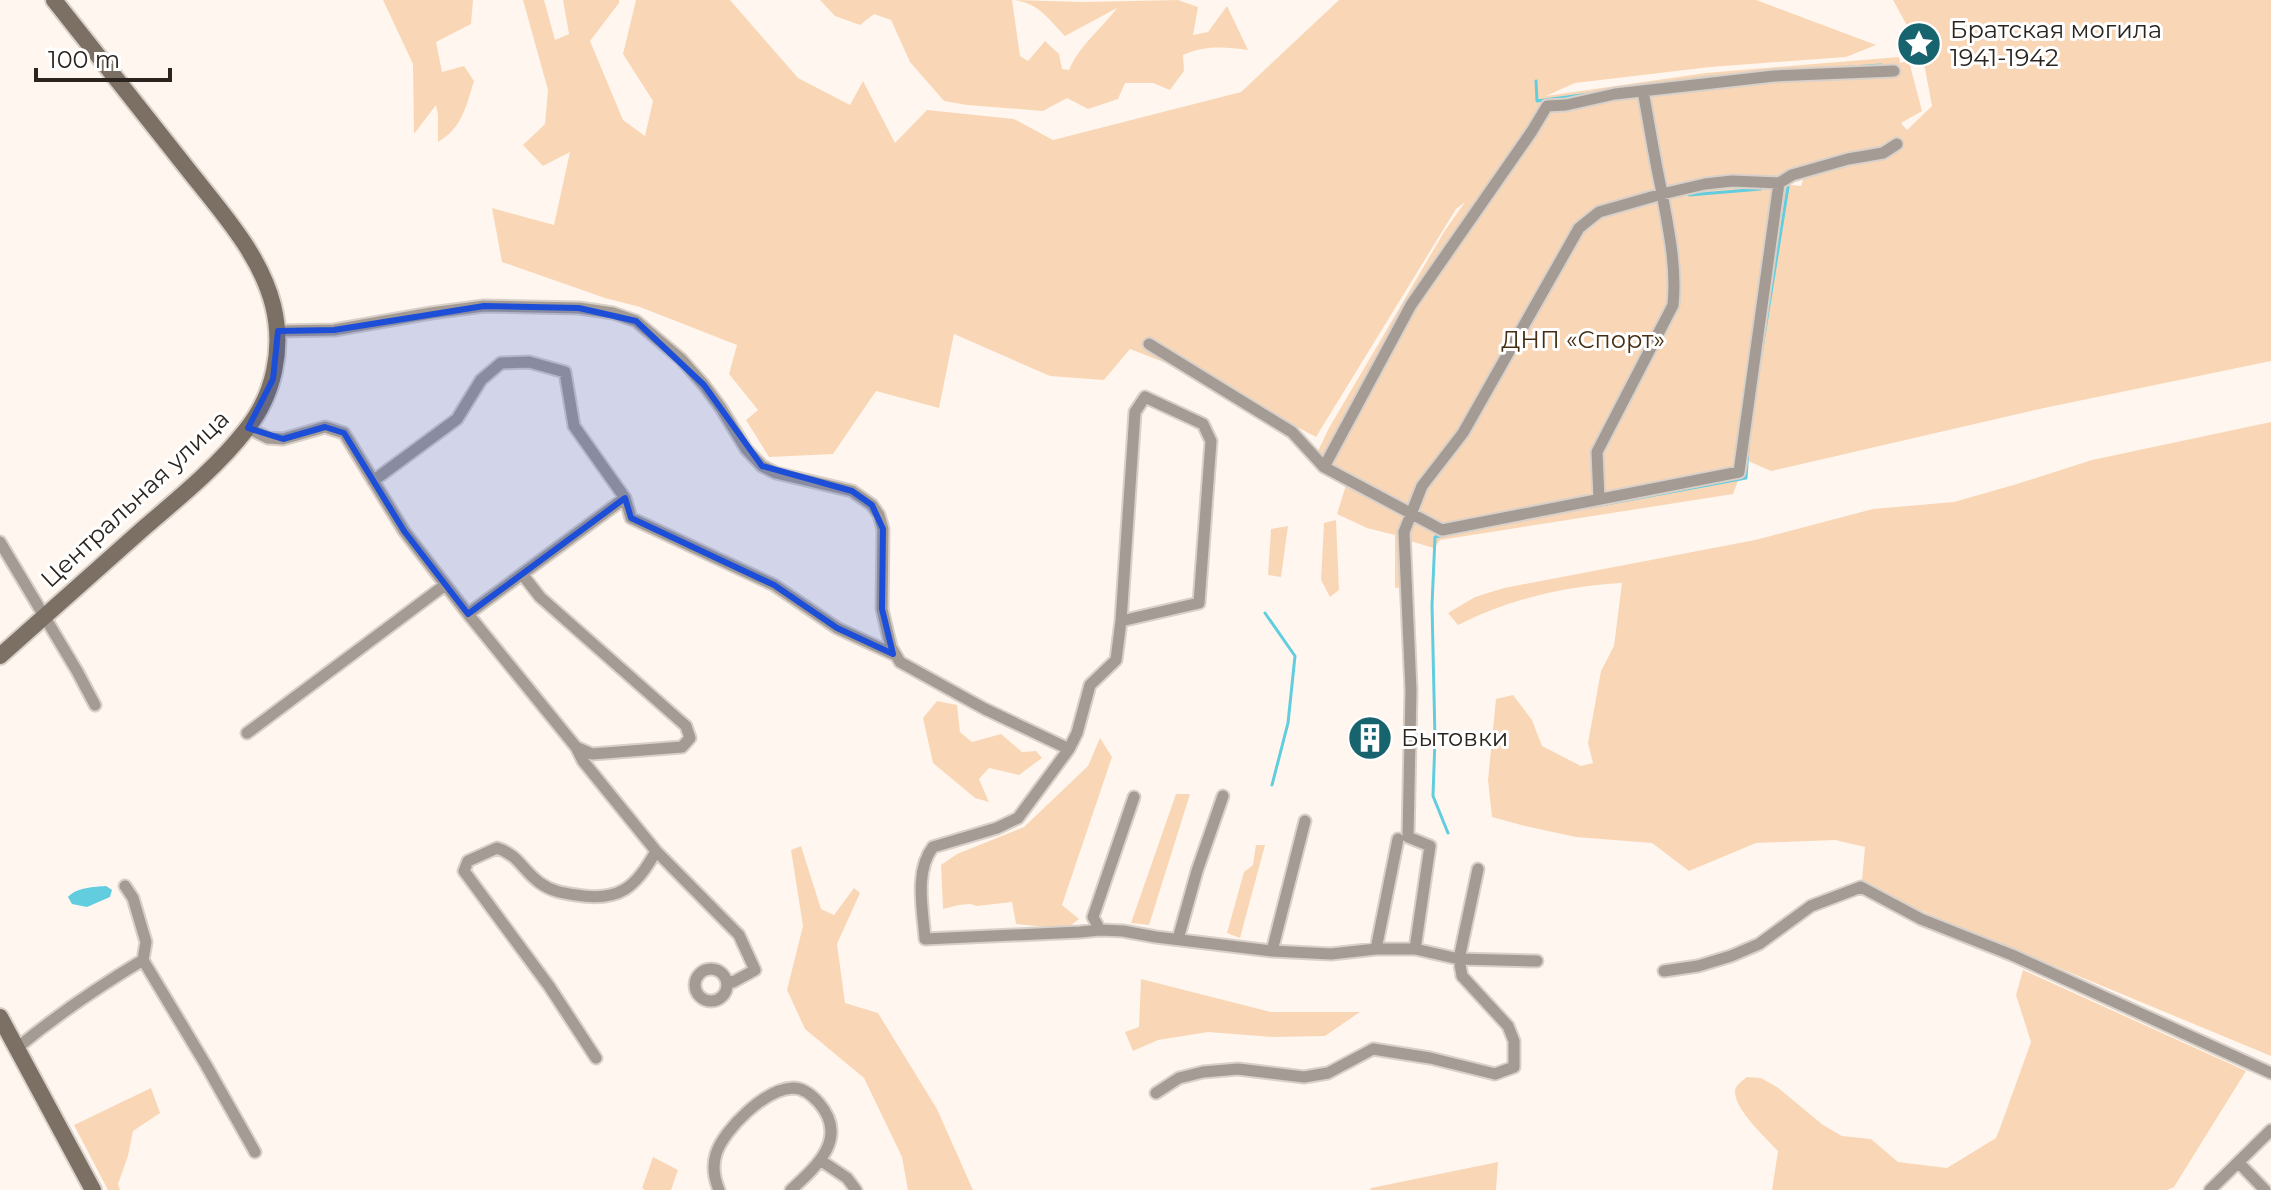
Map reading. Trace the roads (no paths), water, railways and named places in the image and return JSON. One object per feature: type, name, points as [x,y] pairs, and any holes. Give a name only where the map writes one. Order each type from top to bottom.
[{"type":"street","name":"Центральная улица","points":[[0,656],[215,464],[248,428],[264,401],[278,354],[278,331],[272,302],[248,252],[213,202],[54,0]]},
{"type":"street","points":[[1324,467],[1411,305],[1547,106],[1615,94],[1774,76],[1894,71]]},
{"type":"street","points":[[1599,499],[1597,452],[1673,305],[1675,284],[1667,211],[1643,91]]},
{"type":"street","points":[[1415,949],[1430,846],[1408,837],[1411,690],[1404,532],[1422,486],[1463,433],[1579,228],[1599,212],[1705,184],[1732,181],[1779,183],[1792,175],[1883,153],[1897,144]]},
{"type":"street","points":[[1149,344],[1292,432],[1324,467],[1442,530],[1739,472],[1779,183]]},
{"type":"street","points":[[278,331],[334,330],[484,306],[579,308],[613,313],[636,321],[681,359],[704,385],[746,449],[762,466],[776,473],[852,491],[872,505],[883,529],[882,609],[893,654]]},
{"type":"street","points":[[373,481],[457,419],[481,380],[501,363],[529,362],[565,372],[574,426],[625,498],[631,518],[774,585],[837,628],[893,654],[900,662],[985,709],[1069,749]]},
{"type":"street","points":[[1121,621],[1199,603],[1211,441],[1203,424],[1145,397],[1135,412],[1116,660],[1090,685],[1077,733],[1069,749],[1018,818],[997,828],[933,847],[927,854],[922,882],[925,939],[1100,930],[1272,951],[1331,954],[1415,949],[1459,959],[1537,961]]},
{"type":"street","points":[[248,428],[268,438],[283,439],[325,427],[344,433],[404,531],[576,747],[583,761],[656,851],[739,935],[755,970],[733,982],[727,981]]},
{"type":"street","points":[[468,614],[625,498]]},
{"type":"street","points":[[0,542],[95,705]]},
{"type":"street","points":[[522,574],[540,597],[686,726],[690,738],[682,747],[637,751],[592,754],[576,747]]},
{"type":"street","points":[[247,733],[445,585]]},
{"type":"street","points":[[1178,939],[1223,796]]},
{"type":"street","points":[[1100,930],[1093,917],[1134,797]]},
{"type":"street","points":[[1272,951],[1305,821]]},
{"type":"street","points":[[1376,949],[1398,839]]},
{"type":"street","points":[[596,1058],[549,986],[464,871],[468,861],[497,848],[509,852],[539,883],[557,893],[596,899],[617,895],[643,874],[656,851]]},
{"type":"street","points":[[1156,1093],[1179,1078],[1203,1072],[1238,1069],[1304,1077],[1328,1073],[1373,1049],[1430,1058],[1495,1074],[1514,1067],[1514,1041],[1508,1026],[1462,976],[1459,959],[1478,869]]},
{"type":"street","points":[[125,886],[133,898],[146,942],[143,960],[255,1152]]},
{"type":"street","points":[[1664,971],[1698,966],[1731,956],[1759,944],[1811,906],[1861,887],[1921,919],[2012,955],[2271,1073]]},
{"type":"street","points":[[17,1048],[58,1014],[143,960]]},
{"type":"street","points":[[0,1017],[93,1190]]},
{"type":"street","points":[[719,1190],[713,1173],[721,1141],[752,1108],[783,1090],[793,1088],[809,1093],[826,1114],[832,1133],[820,1160],[791,1190]]},
{"type":"street","points":[[2210,1190],[2271,1130]]},
{"type":"street","points":[[820,1160],[847,1178],[856,1190]]},
{"type":"street","points":[[2239,1163],[2265,1190]]},
{"type":"water","points":[[106,886],[112,890],[110,897],[87,907],[72,904],[68,897],[81,889]]},
{"type":"waterway","points":[[1839,68],[1881,65]]},
{"type":"waterway","points":[[1696,79],[1712,77]]},
{"type":"waterway","points":[[1536,81],[1537,101],[1589,94]]},
{"type":"waterway","points":[[1760,361],[1788,187]]},
{"type":"waterway","points":[[1689,195],[1761,189]]},
{"type":"waterway","points":[[1590,507],[1746,478],[1749,435]]},
{"type":"waterway","points":[[1448,833],[1433,796],[1432,605],[1435,537],[1481,528]]},
{"type":"waterway","points":[[1265,613],[1295,656],[1288,723],[1272,785]]},
{"type":"place","name":"Братская могила 1941-1942","points":[[1919,44]]},
{"type":"place","name":"Бытовки","points":[[1370,738]]},
{"type":"park label","name":"ДНП «Спорт»","points":[[1583,340]]}]
